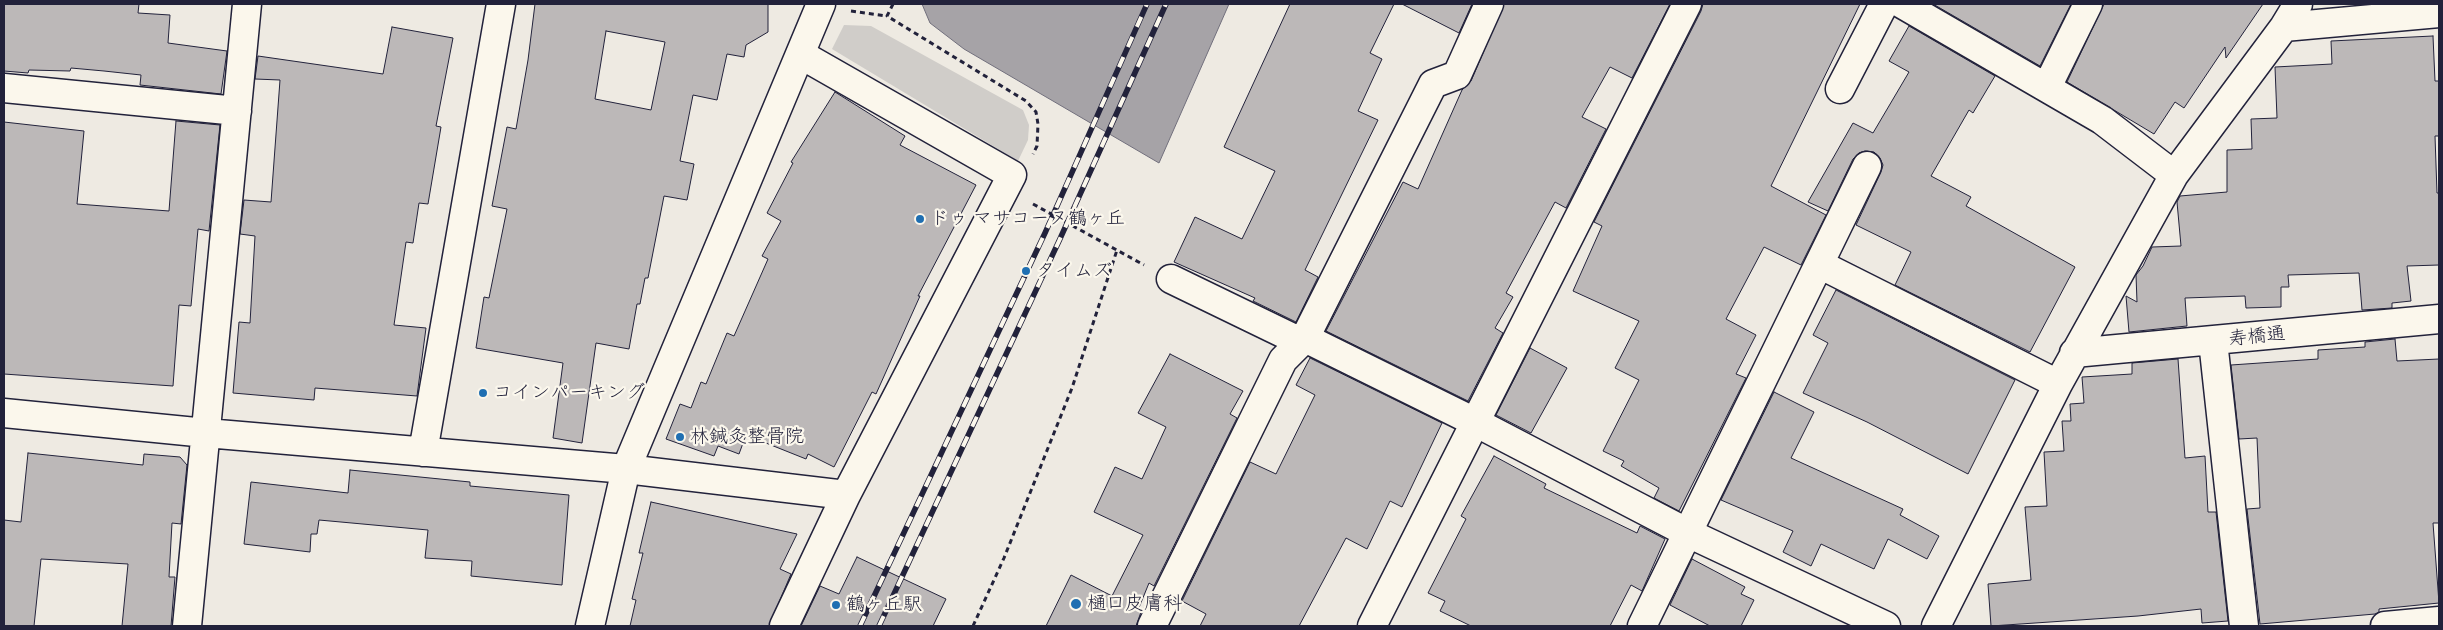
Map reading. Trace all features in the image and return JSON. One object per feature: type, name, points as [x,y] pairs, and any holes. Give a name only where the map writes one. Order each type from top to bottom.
[{"type":"street","points":[[187,626],[247,4]]},
{"type":"street","points":[[423,452],[501,4]]},
{"type":"street","points":[[1152,626],[1283,360],[1303,340],[1433,84],[1457,75],[1489,4]]},
{"type":"street","points":[[1372,626],[1687,4]]},
{"type":"street","points":[[1840,90],[1884,4]]},
{"type":"street","points":[[1902,4],[2102,120],[2174,176]]},
{"type":"street","points":[[2046,87],[2088,4]]},
{"type":"street","points":[[1936,626],[2074,353],[2174,176],[2284,27],[2298,4]]},
{"type":"street","points":[[590,626],[626,469],[800,54],[834,7]]},
{"type":"street","points":[[2284,27],[2439,13]]},
{"type":"street","points":[[784,626],[846,495],[1009,182],[800,54]]},
{"type":"street","points":[[4,88],[237,111]]},
{"type":"street","points":[[1642,626],[1867,166]]},
{"type":"street","points":[[1819,264],[2058,384]]},
{"type":"street","points":[[1171,279],[1475,422],[1688,533],[1886,626]]},
{"type":"street","name":"寿橋通","points":[[2074,353],[2439,319]]},
{"type":"street","points":[[2213,341],[2244,626]]},
{"type":"street","points":[[4,413],[206,434],[626,469],[846,495]]},
{"type":"street","points":[[2385,626],[2439,621]]},
{"type":"path","points":[[887,16],[893,4]]},
{"type":"path","points":[[834,7],[887,16],[1026,101],[1036,112],[1038,124],[1037,146],[1028,165],[1009,182],[1117,250],[1171,279]]},
{"type":"path","points":[[973,626],[1004,558],[1072,388],[1117,250]]},
{"type":"shaded area","points":[[922,4],[1229,4],[1159,163],[964,49],[930,23]]},
{"type":"shaded area","points":[[844,25],[871,26],[1023,110],[1029,125],[1028,140],[1018,161],[832,49]]},
{"type":"building","points":[[4,4],[139,4],[138,13],[170,15],[168,43],[227,51],[221,94],[140,85],[141,75],[104,71],[71,68],[70,71],[29,70],[28,73],[4,71]]},
{"type":"building","points":[[535,4],[768,4],[768,32],[746,45],[744,57],[727,54],[717,100],[693,95],[680,161],[694,164],[687,200],[664,196],[648,278],[645,278],[640,304],[637,304],[629,349],[596,343],[582,443],[553,438],[563,363],[476,348],[484,297],[489,298],[507,209],[492,206],[507,127],[516,129]],"holes":[[[606,31],[665,42],[651,110],[595,99]]]},
{"type":"building","points":[[1290,4],[1394,4],[1370,53],[1382,59],[1358,111],[1378,120],[1305,270],[1318,277],[1296,322],[1253,301],[1255,298],[1174,262],[1195,217],[1242,239],[1275,171],[1224,147]]},
{"type":"building","points":[[1402,4],[1472,4],[1459,33]]},
{"type":"building","points":[[1504,4],[1670,4],[1632,78],[1610,67],[1582,117],[1606,129],[1566,208],[1555,202],[1506,293],[1513,297],[1495,328],[1503,333],[1468,401],[1326,331],[1403,182],[1418,189],[1462,90],[1471,81]]},
{"type":"building","points":[[1703,4],[1860,4],[1771,186],[1826,215],[1801,265],[1764,247],[1726,319],[1756,335],[1736,374],[1746,378],[1679,511],[1654,498],[1659,488],[1621,466],[1624,461],[1603,451],[1639,380],[1615,368],[1639,321],[1573,291],[1602,226],[1594,222]]},
{"type":"building","points":[[1933,4],[2071,4],[2040,66]]},
{"type":"building","points":[[2104,4],[2263,4],[2226,58],[2225,47],[2184,108],[2175,102],[2154,134],[2067,82]]},
{"type":"building","points":[[1909,26],[1995,76],[1973,113],[1969,110],[1931,176],[1971,197],[1966,206],[2075,267],[2030,352],[1895,285],[1911,252],[1856,225],[1883,165],[1880,158],[1874,152],[1865,151],[1859,153],[1853,159],[1828,211],[1808,202],[1853,123],[1873,133],[1909,72],[1889,61]]},
{"type":"building","points":[[392,27],[453,38],[436,126],[441,127],[428,204],[419,203],[413,243],[406,242],[394,325],[426,328],[417,396],[315,388],[314,400],[233,393],[239,322],[250,323],[255,236],[240,234],[244,200],[271,202],[280,80],[255,79],[258,56],[383,74]]},
{"type":"building","points":[[2433,36],[2435,81],[2439,81],[2439,136],[2435,136],[2437,193],[2439,193],[2439,265],[2407,266],[2411,301],[2392,303],[2392,308],[2362,310],[2359,273],[2288,275],[2289,287],[2281,287],[2281,307],[2246,308],[2245,296],[2185,298],[2187,326],[2129,332],[2126,296],[2137,302],[2136,275],[2143,266],[2152,247],[2181,246],[2177,202],[2180,196],[2227,192],[2227,150],[2252,149],[2251,119],[2277,118],[2275,67],[2332,64],[2331,41]]},
{"type":"building","points":[[835,92],[905,136],[900,145],[976,185],[918,296],[920,296],[876,394],[872,392],[834,467],[808,454],[806,459],[746,435],[739,454],[718,446],[714,456],[666,439],[680,404],[691,408],[701,382],[706,384],[727,333],[734,336],[768,259],[762,256],[781,221],[767,213],[793,163],[791,162]]},
{"type":"building","points":[[176,121],[220,125],[209,231],[198,229],[191,306],[179,305],[173,386],[4,374],[4,122],[84,131],[77,204],[169,211]]},
{"type":"building","points":[[1836,290],[2015,380],[1968,474],[1867,422],[1803,393],[1828,343],[1813,335]]},
{"type":"building","points":[[2395,339],[2397,361],[2439,359],[2439,523],[2433,523],[2439,603],[2379,609],[2379,612],[2375,614],[2260,624],[2247,509],[2260,508],[2257,438],[2239,439],[2231,365],[2318,359],[2318,350],[2365,347],[2365,342]]},
{"type":"building","points":[[1530,348],[1567,368],[1531,433],[1496,415]]},
{"type":"building","points":[[1170,354],[1243,391],[1230,414],[1237,418],[1154,586],[1149,583],[1138,610],[1141,612],[1136,626],[1046,626],[1071,575],[1112,596],[1143,535],[1094,512],[1115,467],[1142,479],[1166,427],[1138,413]]},
{"type":"building","points":[[1310,358],[1442,423],[1402,507],[1390,501],[1367,549],[1346,538],[1299,626],[1200,626],[1206,614],[1182,601],[1250,462],[1276,474],[1315,395],[1296,385]]},
{"type":"building","points":[[2178,359],[2185,458],[2205,456],[2208,512],[2216,512],[2228,621],[2202,623],[2201,609],[2138,616],[1991,626],[1988,584],[2031,580],[2025,507],[2047,506],[2044,452],[2064,451],[2062,421],[2071,421],[2070,404],[2084,403],[2082,377],[2132,374],[2132,363]]},
{"type":"building","points":[[1774,392],[1814,412],[1791,458],[1903,509],[1900,515],[1939,536],[1927,559],[1888,539],[1874,569],[1821,544],[1811,566],[1783,552],[1793,531],[1721,500]]},
{"type":"building","points":[[28,453],[143,465],[144,454],[180,457],[187,465],[181,524],[172,523],[169,577],[175,577],[171,626],[122,626],[128,564],[41,559],[34,626],[4,626],[4,520],[21,522]]},
{"type":"building","points":[[1494,456],[1546,484],[1544,488],[1637,533],[1640,526],[1665,539],[1642,591],[1631,585],[1610,626],[1471,626],[1440,611],[1445,601],[1428,593],[1466,519],[1461,516]]},
{"type":"building","points":[[350,470],[470,482],[470,486],[569,495],[562,585],[471,576],[472,561],[425,558],[428,530],[319,520],[317,534],[311,534],[310,552],[244,544],[251,482],[348,493]]},
{"type":"building","points":[[651,502],[797,534],[780,569],[791,574],[769,626],[630,626],[636,600],[632,599],[643,553],[639,553]]},
{"type":"building","points":[[857,557],[946,599],[933,626],[801,626],[820,586],[839,594]]},
{"type":"building","points":[[1692,559],[1745,587],[1741,594],[1754,600],[1741,626],[1710,626],[1670,605]]},
{"type":"railway","points":[[860,626],[1045,233],[1147,4]]},
{"type":"railway","points":[[879,626],[1059,241],[1166,4]]},
{"type":"place","name":"ドゥ マサコーヌ鶴ヶ丘","points":[[920,219]]},
{"type":"place","name":"タイムズ","points":[[1026,271]]},
{"type":"place","name":"コインパーキング","points":[[483,393]]},
{"type":"place","name":"林鍼灸整骨院","points":[[680,437]]},
{"type":"place","name":"樋口皮膚科","points":[[1076,604]]},
{"type":"place","name":"鶴ヶ丘駅","points":[[836,605]]}]
